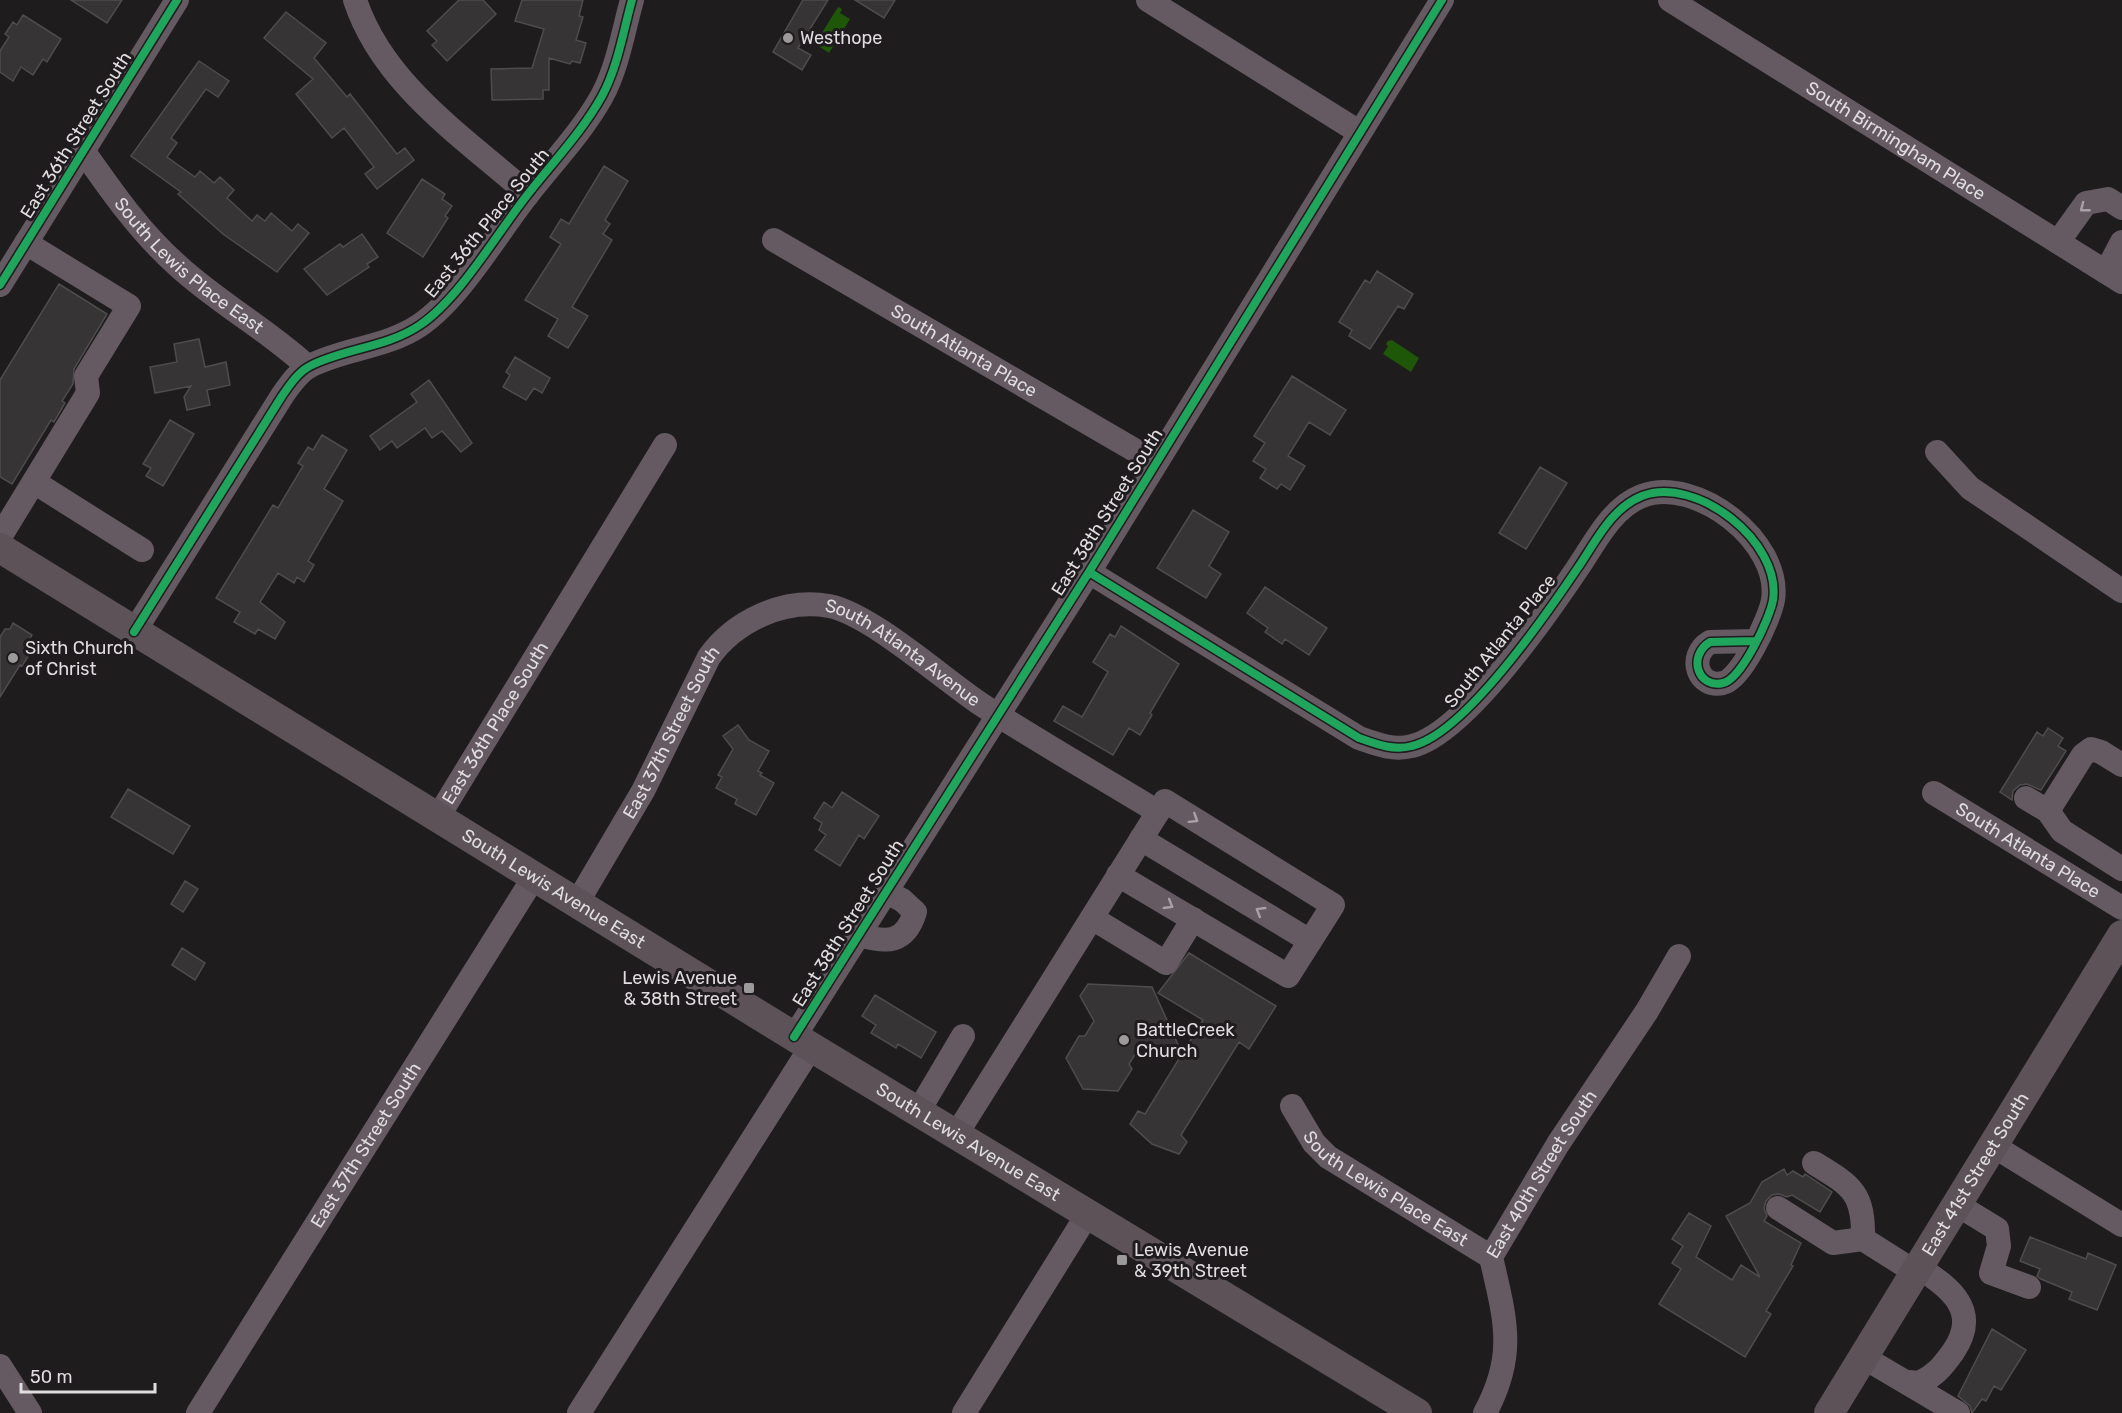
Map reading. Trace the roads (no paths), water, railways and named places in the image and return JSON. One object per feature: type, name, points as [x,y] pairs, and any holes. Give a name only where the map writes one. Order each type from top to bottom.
[{"type":"main road","name":"South Lewis Avenue East","points":[[0,548],[803,1042],[1417,1413]]},
{"type":"main road","name":"East 41st Street South","points":[[1829,1413],[2122,935]]},
{"type":"street","name":"East 36th Street South","points":[[0,285],[177,0]]},
{"type":"street","points":[[355,0],[369,34],[392,68],[428,109],[528,194]]},
{"type":"street","name":"East 36th Place South","points":[[308,367],[392,340],[421,324],[439,308],[466,277],[528,194],[574,138],[602,95],[615,64],[632,0]]},
{"type":"street","points":[[1148,0],[1359,132]]},
{"type":"street","name":"East 38th Street South","points":[[579,1413],[803,1042],[859,935],[1089,572],[1442,0]]},
{"type":"street","name":"South Birmingham Place","points":[[1670,0],[2114,277]]},
{"type":"street","name":"South Lewis Place East","points":[[84,152],[121,203],[177,266],[210,293],[275,337],[308,367]]},
{"type":"street","points":[[2058,242],[2086,203],[2108,199],[2122,208]]},
{"type":"street","name":"South Atlanta Place","points":[[774,240],[1155,462]]},
{"type":"street","points":[[2114,277],[2122,242]]},
{"type":"street","points":[[0,537],[88,393],[86,376],[129,306],[26,243]]},
{"type":"street","points":[[134,632],[282,396],[308,367]]},
{"type":"street","name":"East 36th Place South","points":[[438,817],[664,445]]},
{"type":"street","points":[[1937,452],[1970,488],[2122,591]]},
{"type":"street","points":[[34,482],[142,550]]},
{"type":"street","name":"South Atlanta Place","points":[[1089,572],[1359,738],[1398,749],[1430,740],[1458,718],[1554,603],[1614,514],[1642,496],[1668,491],[1691,495],[1722,511],[1761,551],[1772,579],[1773,599],[1764,625],[1755,641]]},
{"type":"street","name":"South Atlanta Avenue","points":[[803,605],[829,606],[853,615],[893,640],[998,715],[1158,812]]},
{"type":"street","name":"East 37th Street South","points":[[577,903],[644,791],[708,657],[722,639],[744,624],[774,610],[803,605]]},
{"type":"street","points":[[2048,811],[2083,754],[2091,749],[2101,752],[2122,765]]},
{"type":"street","name":"South Atlanta Place","points":[[1934,793],[2122,908]]},
{"type":"street","points":[[2026,798],[2048,811],[2062,831],[2122,868]]},
{"type":"street","points":[[956,1135],[1118,875],[1165,801],[1333,905],[1288,976],[1118,875]]},
{"type":"street","points":[[1141,839],[1310,941]]},
{"type":"street","name":"East 37th Street South","points":[[198,1413],[534,877]]},
{"type":"street","points":[[859,935],[880,941],[896,939],[911,926],[915,912],[902,900],[886,892]]},
{"type":"street","points":[[1092,918],[1166,963],[1193,920]]},
{"type":"street","name":"East 40th Street South","points":[[1485,1413],[1498,1390],[1506,1350],[1503,1310],[1491,1257],[1558,1144],[1647,1011],[1679,956]]},
{"type":"street","points":[[918,1112],[963,1036]]},
{"type":"street","name":"South Lewis Place East","points":[[1292,1106],[1314,1143],[1328,1157],[1491,1257]]},
{"type":"street","points":[[1992,1145],[2122,1225]]},
{"type":"street","points":[[1814,1163],[1839,1179],[1856,1195],[1863,1211],[1863,1239]]},
{"type":"street","points":[[1956,1204],[1997,1229],[1999,1246],[1991,1273],[2029,1287]]},
{"type":"street","points":[[1778,1208],[1833,1243],[1863,1239],[1946,1284],[1961,1308],[1964,1326],[1962,1338],[1942,1367],[1919,1383],[1909,1382]]},
{"type":"street","points":[[964,1413],[1087,1215]]},
{"type":"street","points":[[1863,1357],[1909,1382],[1958,1413]]},
{"type":"street","points":[[0,1366],[30,1413]]},
{"type":"place","name":"Westhope","points":[[788,38]]},
{"type":"place","name":"Sixth Church of Christ","points":[[13,658]]},
{"type":"place","name":"Lewis Avenue & 38th Street","points":[[749,988]]},
{"type":"place","name":"BattleCreek Church","points":[[1124,1040]]},
{"type":"place","name":"Lewis Avenue & 39th Street","points":[[1122,1260]]}]
